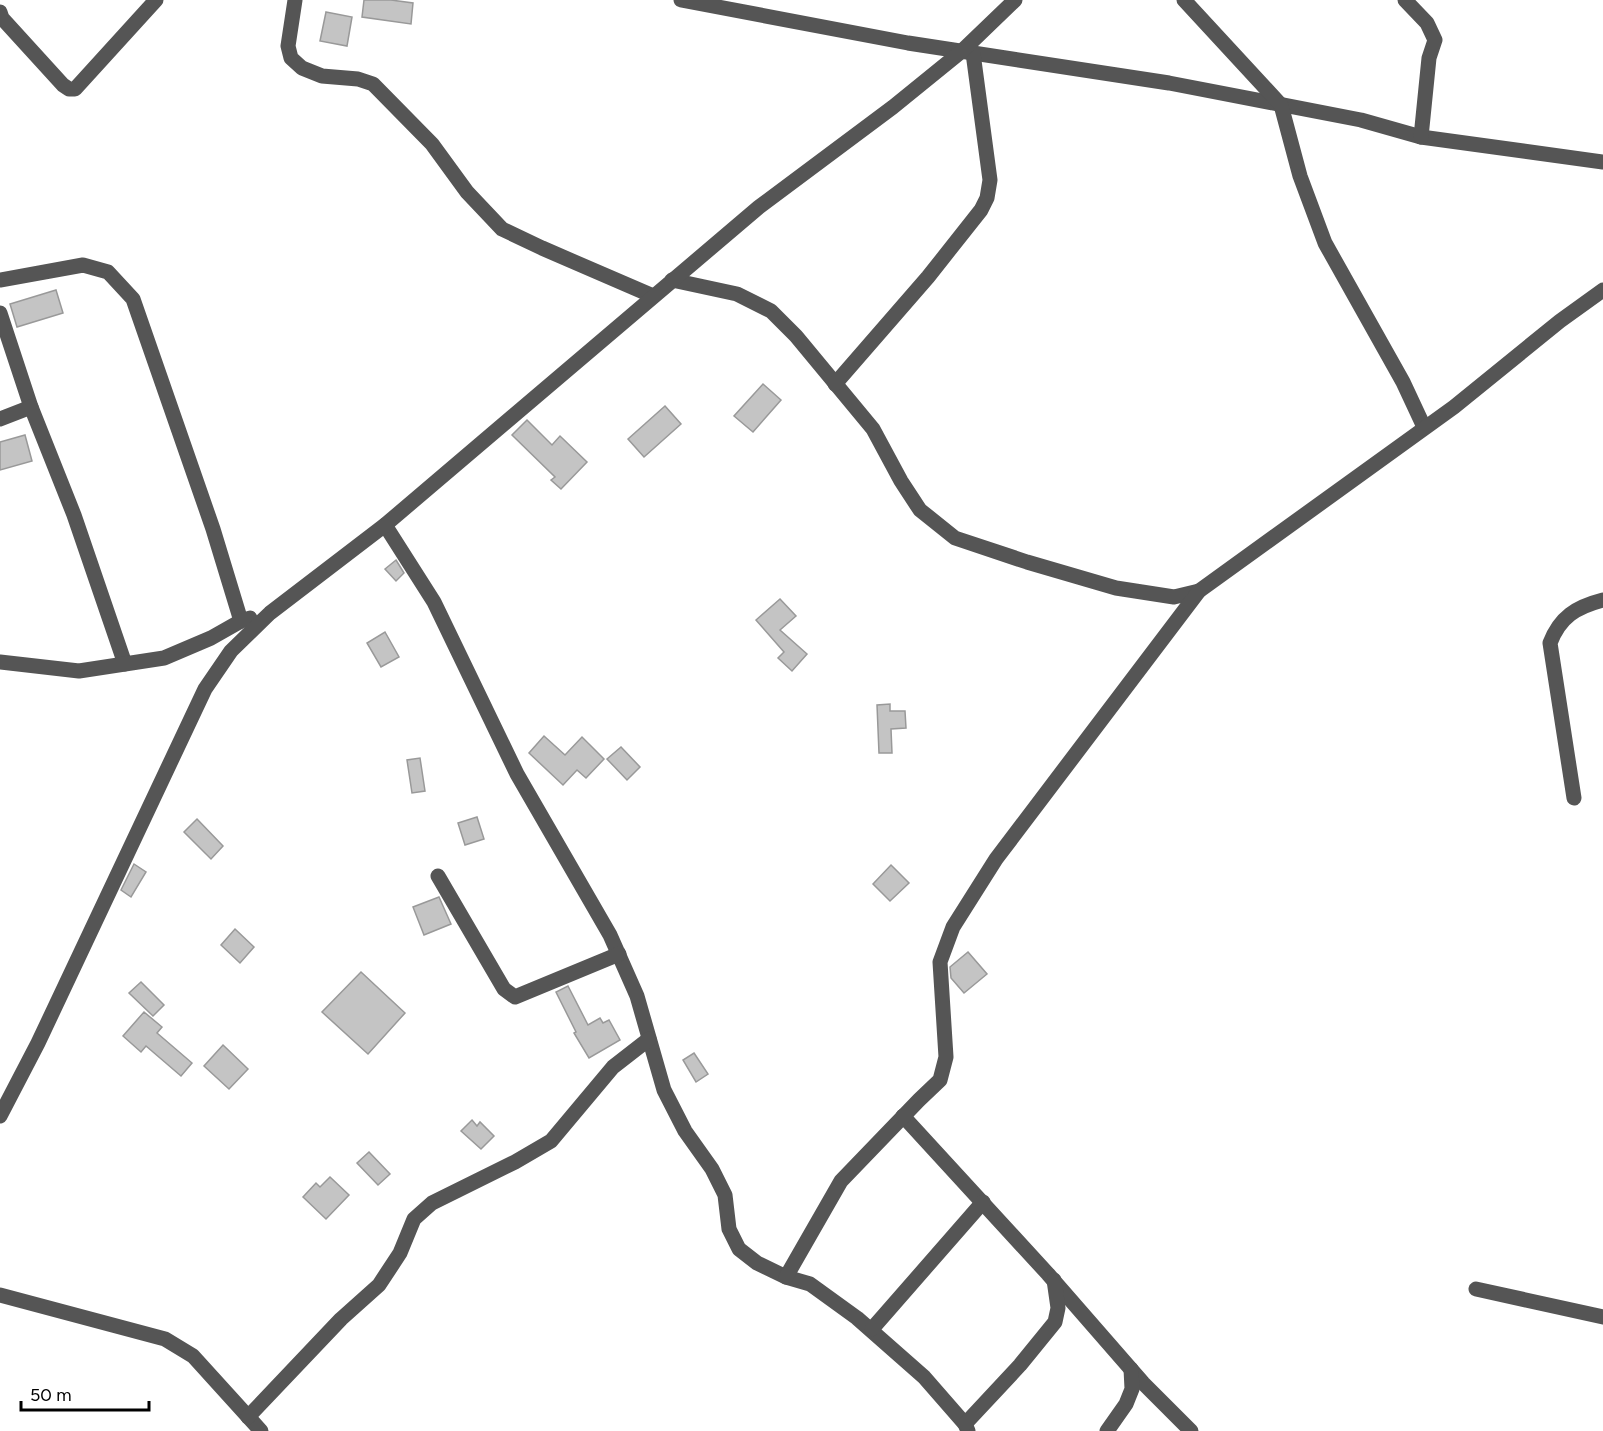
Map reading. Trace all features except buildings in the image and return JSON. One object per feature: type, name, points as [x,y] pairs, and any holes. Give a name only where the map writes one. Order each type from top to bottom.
[{"type":"street","points":[[8,0],[0,12],[2,18],[69,89],[75,89],[156,0]]},
{"type":"street","points":[[295,0],[288,46],[291,58],[302,68],[322,76],[358,79],[373,84],[432,144],[467,192],[502,229],[653,296]]},
{"type":"street","points":[[681,0],[908,43],[1169,83],[1361,120],[1421,137],[1603,162]]},
{"type":"street","points":[[0,1116],[38,1043],[205,689],[231,651],[270,613],[385,525],[759,207],[967,52],[1015,0]]},
{"type":"street","points":[[1184,0],[1281,105],[1300,176],[1325,243],[1403,382],[1424,427]]},
{"type":"street","points":[[1408,2],[1427,22],[1435,40],[1429,58],[1421,137]]},
{"type":"street","points":[[835,384],[935,268],[981,210],[987,198],[990,180],[967,52]]},
{"type":"street","points":[[0,280],[83,265],[108,272],[133,299],[213,529],[241,621]]},
{"type":"street","points":[[672,280],[736,294],[771,310],[796,336],[873,429],[901,481],[920,510],[956,538],[1116,588],[1174,597],[1198,591]]},
{"type":"street","points":[[786,1277],[841,1181],[940,1080],[946,1057],[940,962],[952,927],[996,859],[1198,591],[1454,407],[1560,321],[1603,290]]},
{"type":"street","points":[[0,313],[31,407],[74,515],[125,664]]},
{"type":"street","points":[[0,419],[31,407]]},
{"type":"street","points":[[385,525],[434,602],[517,774],[610,935],[637,996],[664,1090],[686,1131],[712,1169],[725,1195],[729,1229],[739,1249],[758,1263],[786,1277],[810,1284],[834,1299],[872,1329],[924,1377],[966,1428],[1055,1322],[1058,1308],[1054,1280]]},
{"type":"street","points":[[1574,798],[1550,643],[1556,627],[1575,610],[1603,600]]},
{"type":"street","points":[[0,662],[79,671],[164,658],[211,638],[241,621],[270,613]]},
{"type":"street","points":[[438,876],[504,989],[515,997],[619,954]]},
{"type":"street","points":[[248,1417],[341,1318],[379,1285],[400,1253],[414,1220],[423,1210],[432,1203],[516,1162],[551,1141],[613,1067],[649,1038]]},
{"type":"street","points":[[903,1116],[1054,1280],[1131,1369],[1191,1431]]},
{"type":"street","points":[[872,1329],[983,1202]]},
{"type":"street","points":[[1476,1289],[1603,1317]]},
{"type":"street","points":[[0,1295],[165,1339],[193,1356],[261,1431]]},
{"type":"street","points":[[1107,1431],[1126,1404],[1132,1389],[1131,1369]]}]
